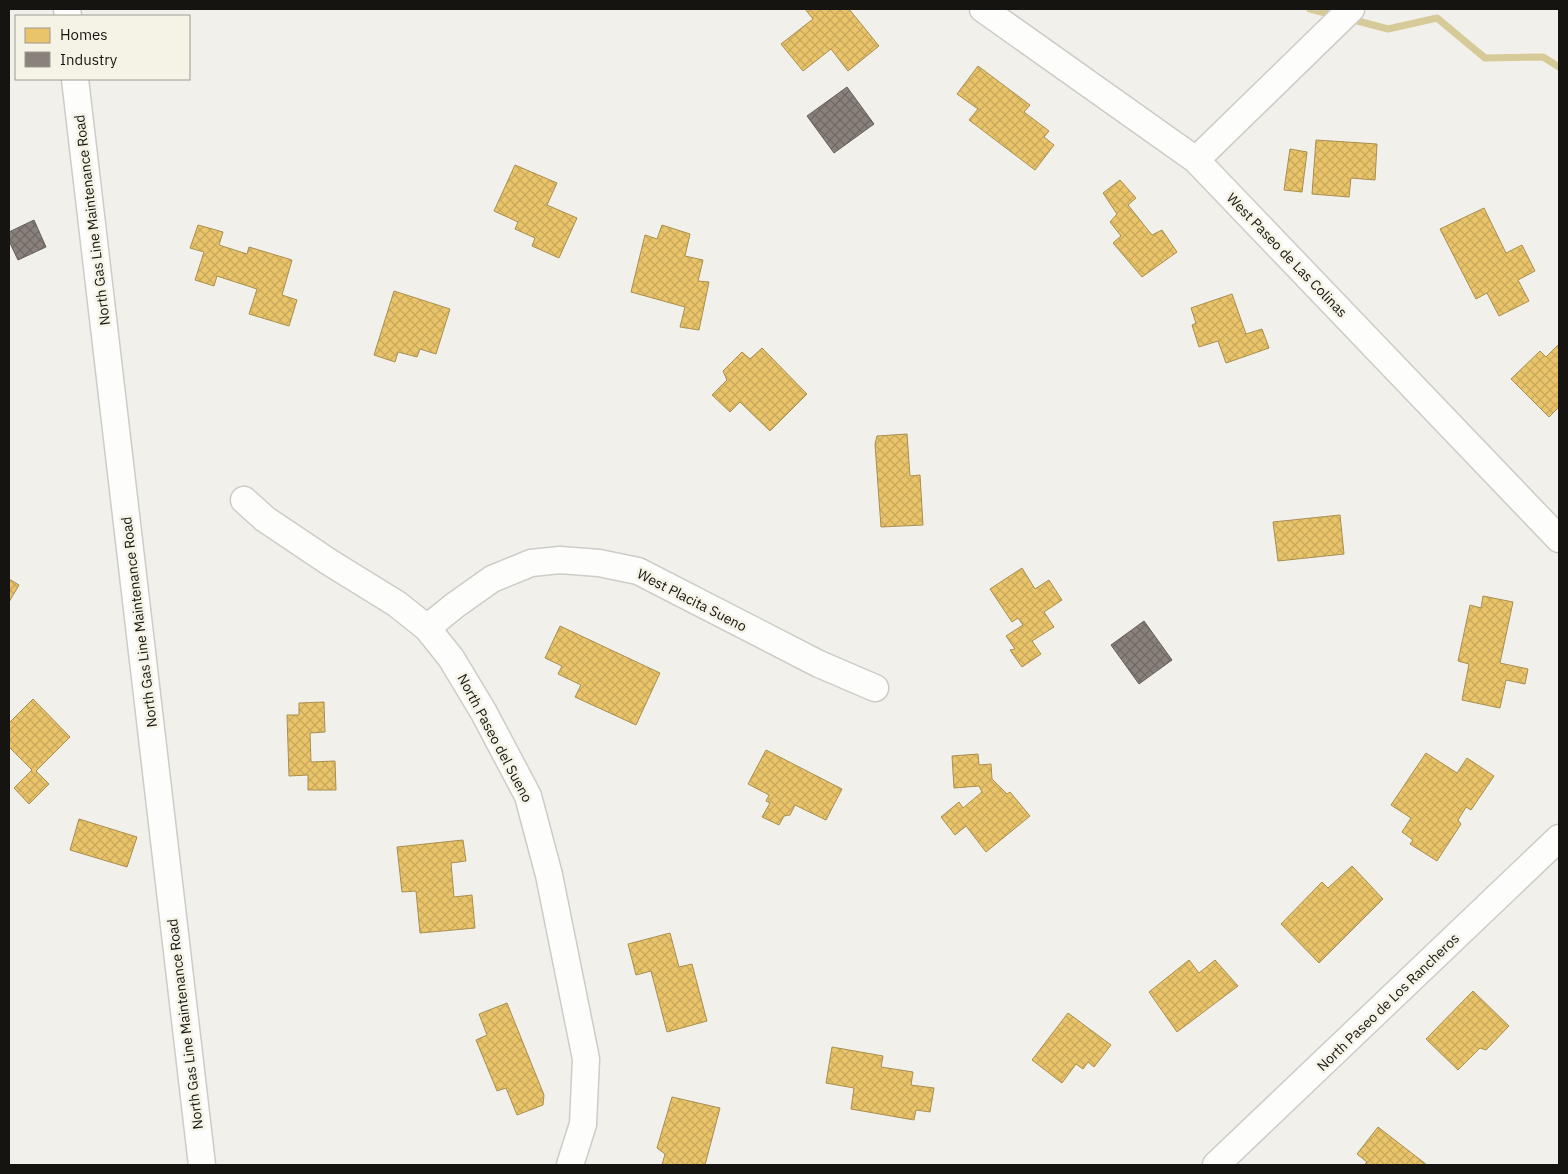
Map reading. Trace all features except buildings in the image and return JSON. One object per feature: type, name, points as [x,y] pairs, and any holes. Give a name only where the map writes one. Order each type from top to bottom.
[{"type":"street","name":"West Paseo de Las Colinas","points":[[983,9],[1196,160],[1559,539]]},
{"type":"street","points":[[1196,160],[1351,9]]},
{"type":"street","name":"North Gas Line Maintenance Road","points":[[75,80],[202,1165]]},
{"type":"street","name":"North Paseo del Sueno","points":[[244,500],[265,519],[329,562],[397,604],[428,628],[451,658],[483,710],[528,796],[548,875],[586,1059],[583,1124],[570,1165]]},
{"type":"street","name":"West Placita Sueno","points":[[428,628],[454,606],[492,579],[531,563],[560,560],[599,563],[638,571],[820,664],[875,688]]},
{"type":"street","name":"North Paseo de Los Rancheros","points":[[1216,1165],[1559,838]]},
{"type":"waterway","points":[[1310,9],[1337,16]]},
{"type":"waterway","points":[[1350,19],[1388,29],[1437,18],[1485,58],[1543,57],[1559,67]]}]
